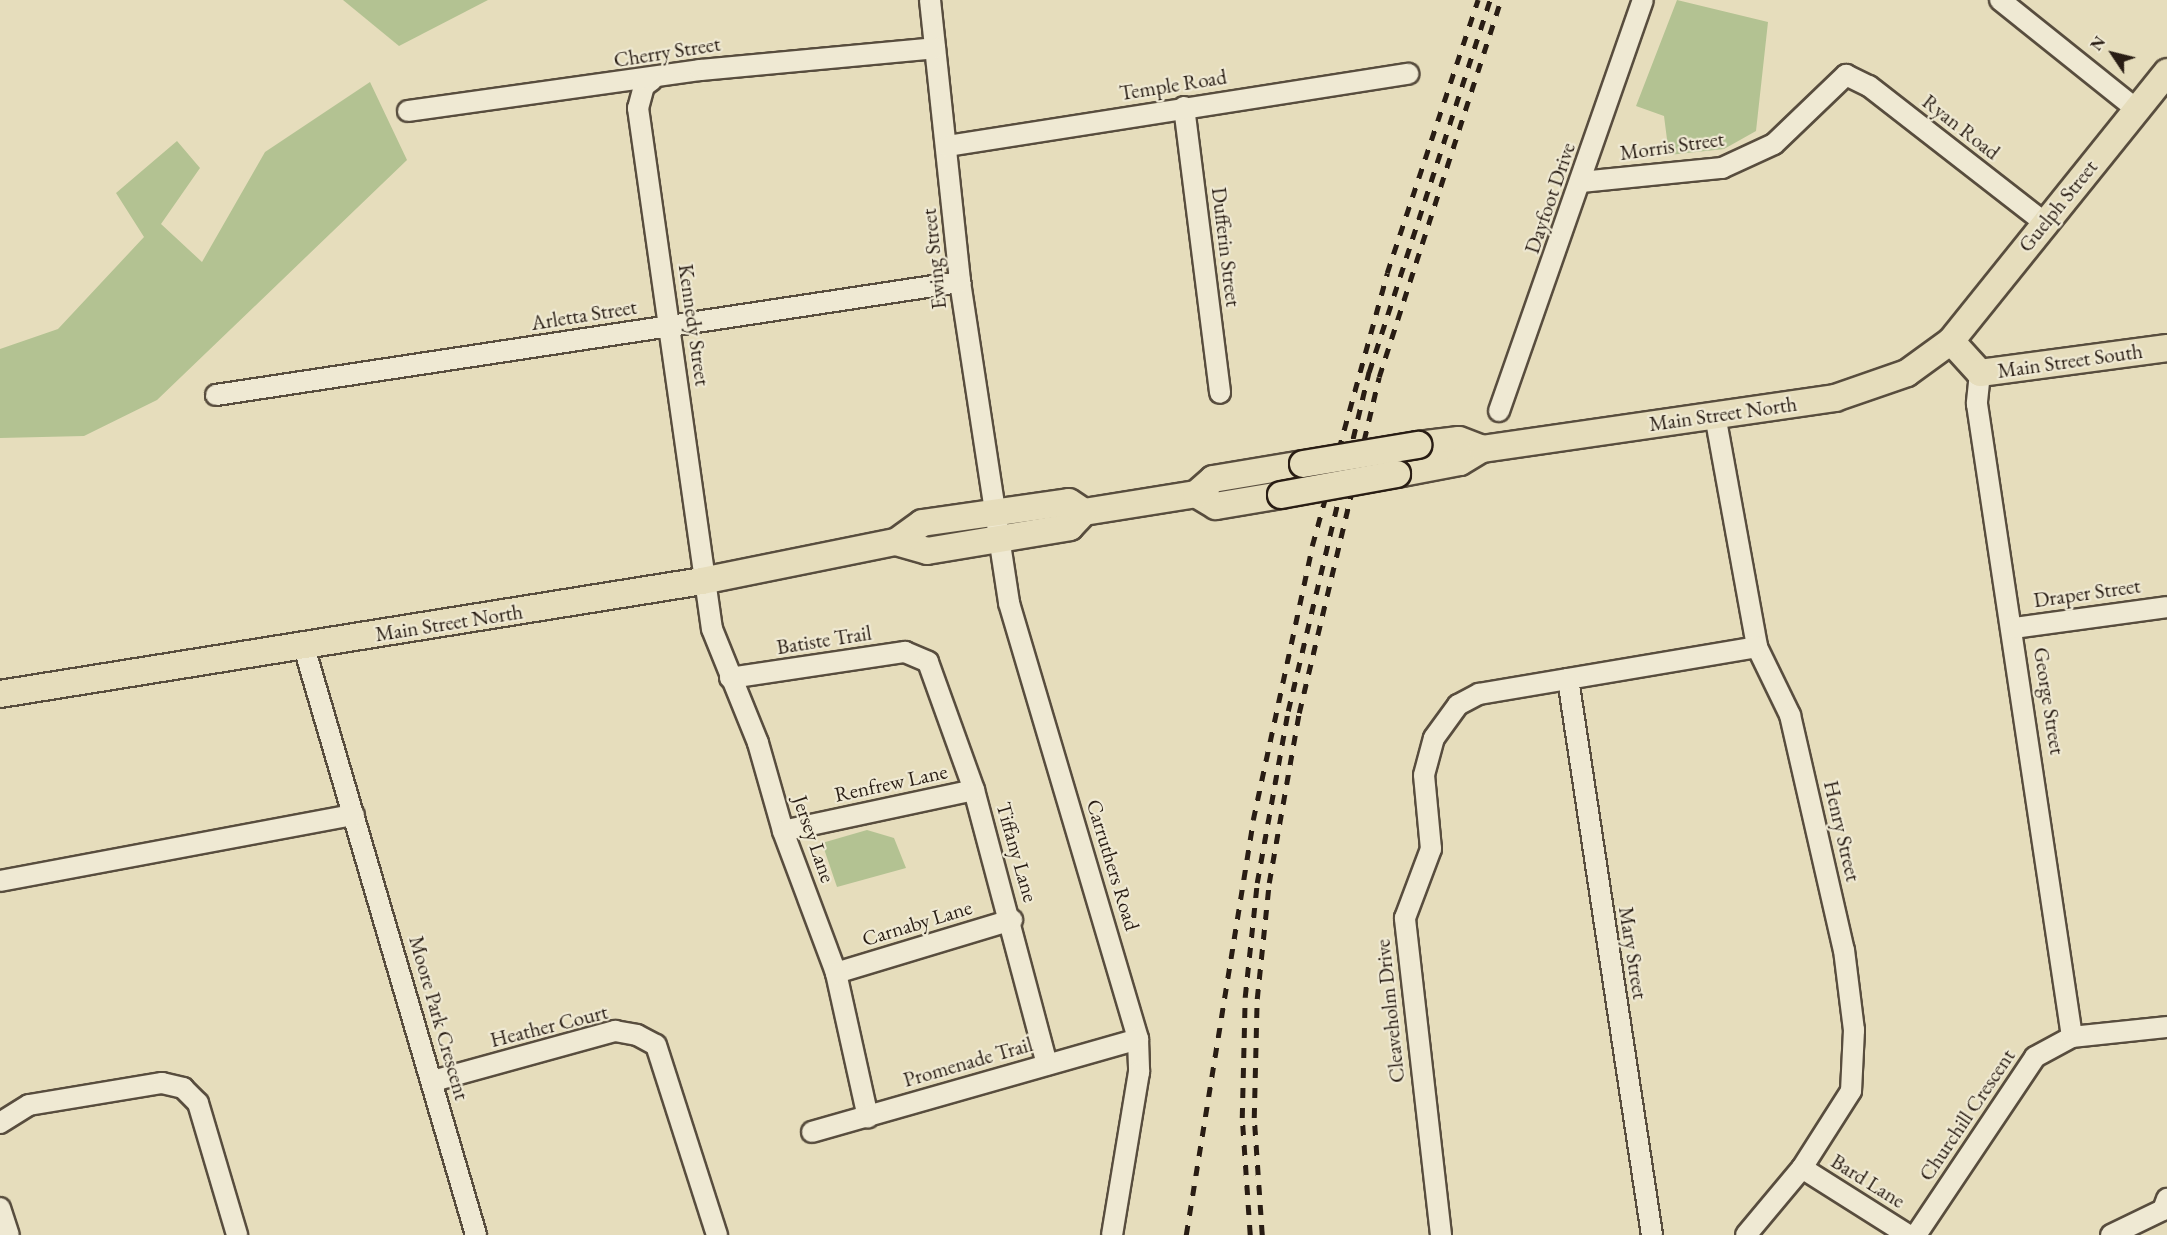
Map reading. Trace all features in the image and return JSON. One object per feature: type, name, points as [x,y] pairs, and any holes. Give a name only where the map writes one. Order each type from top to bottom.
[{"type":"main road","name":"Guelph Street","points":[[1951,341],[2044,222],[2166,74]]},
{"type":"main road","name":"Main Street South","points":[[1951,341],[1980,373],[2167,348]]},
{"type":"main road","name":"Main Street North","points":[[1196,494],[1216,506],[1460,462],[1482,449],[1835,398],[1877,386],[1907,373],[1951,341]]},
{"type":"main road","name":"Main Street North","points":[[896,542],[927,550],[999,540],[1070,527],[1084,512],[1196,494],[1213,478],[1459,440],[1482,449]]},
{"type":"main road","name":"Main Street North","points":[[0,694],[304,647],[702,581],[896,542],[922,523],[1069,501],[1084,512]]},
{"type":"street","name":"Ewing Street","points":[[930,0],[960,282],[993,512]]},
{"type":"street","name":"Dayfoot Drive","points":[[1499,411],[1643,0]]},
{"type":"street","points":[[2000,0],[2136,110]]},
{"type":"street","name":"Cherry Street","points":[[408,111],[652,80],[700,70],[934,48]]},
{"type":"street","name":"Temple Road","points":[[947,146],[1184,107],[1408,75]]},
{"type":"street","name":"Morris Street","points":[[1581,182],[1722,168],[1774,144],[1846,75]]},
{"type":"street","name":"Ryan Road","points":[[1846,75],[1869,86],[2044,222]]},
{"type":"street","name":"Kennedy Street","points":[[652,80],[644,86],[638,108],[671,326],[702,581]]},
{"type":"street","name":"Dufferin Street","points":[[1184,107],[1220,393]]},
{"type":"street","name":"Arletta Street","points":[[216,395],[960,282]]},
{"type":"street","name":"George Street","points":[[1980,373],[1977,404],[2014,628],[2072,1037]]},
{"type":"street","name":"Henry Street","points":[[1715,415],[1757,647],[1790,715],[1844,950],[1854,1030],[1851,1091],[1802,1168],[1746,1235]]},
{"type":"street","name":"Carruthers Road","points":[[993,512],[1010,603],[1138,1039],[1139,1072],[1112,1235]]},
{"type":"street","name":"Jersey Lane","points":[[702,581],[730,678],[758,743],[783,831],[836,973],[868,1117]]},
{"type":"street","name":"Draper Street","points":[[2014,628],[2167,607]]},
{"type":"street","name":"Moore Park Crescent","points":[[304,647],[433,1081],[476,1235]]},
{"type":"street","name":"Cleaveholm Drive","points":[[1441,1235],[1405,918],[1431,849],[1424,775],[1434,738],[1458,705],[1479,694],[1757,647]]},
{"type":"street","name":"Batiste Trail","points":[[730,678],[905,652],[924,658]]},
{"type":"street","name":"Tiffany Lane","points":[[924,658],[974,790],[1012,920],[1047,1064]]},
{"type":"street","name":"Mary Street","points":[[1568,679],[1652,1235]]},
{"type":"street","name":"Renfrew Lane","points":[[783,831],[974,790]]},
{"type":"street","points":[[0,880],[354,815]]},
{"type":"street","name":"Carnaby Lane","points":[[836,973],[1012,920]]},
{"type":"street","points":[[2072,1037],[2167,1027]]},
{"type":"street","name":"Heather Court","points":[[433,1081],[615,1031],[637,1035],[656,1045],[717,1235]]},
{"type":"street","name":"Churchill Crescent","points":[[1916,1235],[2035,1057],[2072,1037]]},
{"type":"street","name":"Promenade Trail","points":[[812,1132],[1138,1039]]},
{"type":"street","points":[[0,1123],[28,1105],[162,1083],[183,1088],[198,1103],[237,1235]]},
{"type":"street","name":"Bard Lane","points":[[1802,1168],[1908,1235]]},
{"type":"street","points":[[2110,1235],[2163,1210],[2167,1199]]},
{"type":"street","points":[[0,1208],[9,1235]]},
{"type":"green space","points":[[343,0],[488,0],[399,46]]},
{"type":"green space","points":[[1677,0],[1768,22],[1756,131],[1724,149],[1669,155],[1664,116],[1636,106]]},
{"type":"green space","points":[[370,82],[407,160],[157,400],[84,436],[0,438],[0,349],[58,329],[144,237],[116,193],[177,141],[200,168],[161,224],[202,262],[265,152]]},
{"type":"green space","points":[[867,830],[894,838],[906,868],[837,887],[822,843]]},
{"type":"railway","points":[[1186,1235],[1253,820],[1312,546],[1387,273],[1478,0]]},
{"type":"railway","points":[[1250,1235],[1242,1118],[1245,997],[1257,883],[1288,711],[1369,372],[1490,0]]},
{"type":"railway","points":[[1262,1235],[1254,1118],[1257,999],[1269,883],[1299,713],[1379,377],[1501,0]]}]
